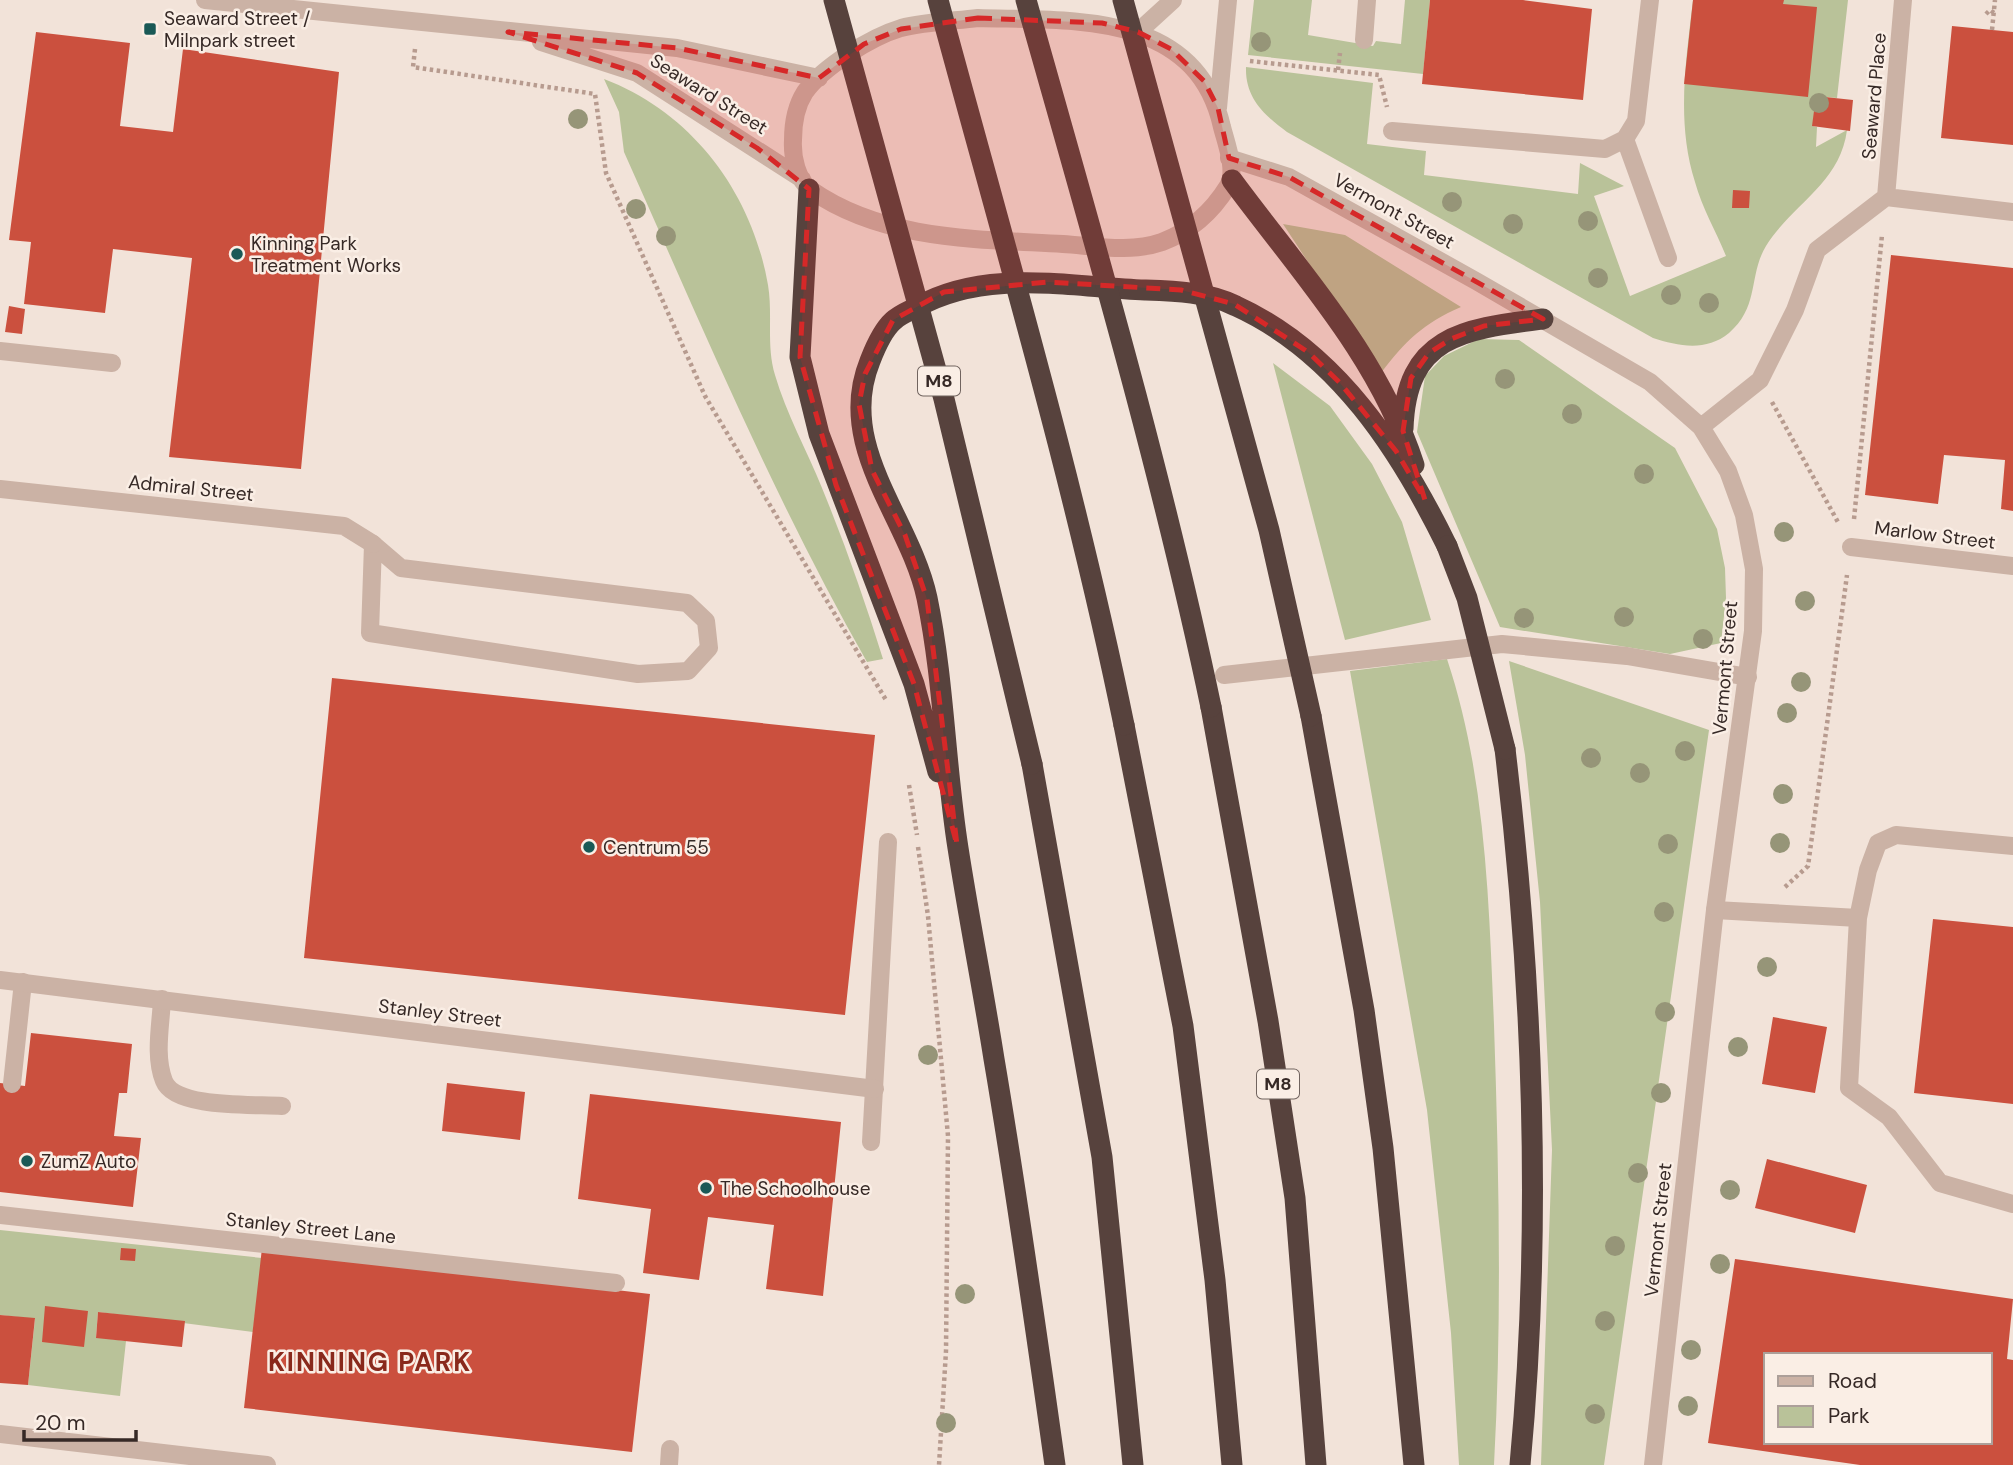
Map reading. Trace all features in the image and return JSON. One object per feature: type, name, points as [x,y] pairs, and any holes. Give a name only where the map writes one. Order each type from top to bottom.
[{"type":"highway","name":"M8","points":[[834,0],[944,399],[1032,764],[1102,1157],[1133,1465]]},
{"type":"highway","points":[[938,0],[1044,387],[1103,622],[1124,725],[1183,1026],[1215,1280],[1232,1465]]},
{"type":"highway","name":"M8","points":[[1026,0],[1143,425],[1186,590],[1211,707],[1268,1021],[1295,1198],[1316,1465]]},
{"type":"highway","points":[[1123,0],[1269,530],[1311,716],[1364,1010],[1393,1244],[1414,1465]]},
{"type":"highway","points":[[1232,180],[1343,325],[1403,431],[1425,500]]},
{"type":"highway","points":[[805,184],[800,356],[819,434],[836,485],[914,684],[957,845]]},
{"type":"highway","points":[[1055,1465],[995,1064],[957,845],[928,599],[905,535],[872,470],[859,404],[865,374],[876,345],[893,320],[944,292],[964,287],[1048,282],[1181,290],[1234,304],[1308,352],[1340,383],[1396,451],[1425,500],[1447,546],[1467,598],[1505,749],[1526,949],[1530,1311],[1520,1465]]},
{"type":"highway","points":[[1403,431],[1404,402],[1411,378],[1429,353],[1451,339],[1484,326],[1543,318]]},
{"type":"street","name":"Seaward Street","points":[[205,0],[677,48],[819,78]]},
{"type":"street","points":[[1138,32],[1173,0]]},
{"type":"street","points":[[1218,108],[1228,0]]},
{"type":"street","points":[[1364,40],[1367,0]]},
{"type":"street","points":[[1392,131],[1574,149],[1605,149],[1625,139],[1636,121],[1650,0]]},
{"type":"street","name":"Seaward Place","points":[[1886,197],[1903,0]]},
{"type":"street","points":[[805,184],[795,165],[795,118],[804,94],[819,78],[864,44],[901,29],[978,18],[1102,23],[1138,32],[1171,49],[1204,81],[1218,108],[1232,180]]},
{"type":"street","name":"Seaward Street","points":[[508,32],[637,73],[805,184],[867,219],[953,238],[1138,248],[1161,242],[1189,228],[1215,207],[1232,180]]},
{"type":"street","points":[[1625,139],[1668,258]]},
{"type":"street","name":"Vermont Street","points":[[1229,158],[1289,177],[1543,318],[1650,382],[1702,427],[1728,471],[1744,515],[1754,569],[1754,631],[1715,910],[1653,1465]]},
{"type":"street","points":[[1702,427],[1760,380],[1795,310],[1817,250],[1886,197],[2013,212]]},
{"type":"street","points":[[0,351],[112,363]]},
{"type":"street","name":"Admiral Street","points":[[0,489],[344,526],[373,544],[401,568],[687,603],[706,621],[709,648],[688,671],[638,674],[370,633],[373,544]]},
{"type":"street","name":"Marlow Street","points":[[1851,547],[2013,566]]},
{"type":"street","points":[[1224,675],[1502,644],[1627,656],[1748,677]]},
{"type":"street","points":[[2013,846],[1896,835],[1878,843],[1868,870],[1858,918],[1849,1088],[1889,1116],[1940,1183],[2013,1204]]},
{"type":"street","points":[[871,1142],[888,842]]},
{"type":"street","points":[[1715,910],[1858,918]]},
{"type":"street","name":"Stanley Street","points":[[0,980],[875,1089]]},
{"type":"street","points":[[12,1084],[23,982]]},
{"type":"street","points":[[162,999],[160,1060],[164,1081],[169,1089],[195,1101],[282,1106]]},
{"type":"street","name":"Stanley Street Lane","points":[[0,1215],[616,1283]]},
{"type":"street","points":[[0,1434],[267,1465]]},
{"type":"path","points":[[1993,30],[1995,0]]},
{"type":"path","points":[[418,23],[413,67],[595,94],[606,173],[705,396],[887,703]]},
{"type":"path","points":[[1222,59],[1379,75],[1392,131]]},
{"type":"path","points":[[1758,913],[1808,866],[1851,547],[1886,197]]},
{"type":"path","points":[[1760,380],[1851,547]]},
{"type":"path","points":[[909,780],[928,916],[948,1136],[946,1351],[939,1465]]},
{"type":"highlighted area","points":[[978,18],[1102,23],[1138,32],[1171,49],[1204,81],[1218,108],[1229,158],[1289,177],[1543,319],[1484,326],[1451,339],[1429,353],[1411,378],[1403,431],[1425,500],[1396,451],[1340,383],[1308,352],[1234,304],[1181,290],[1048,282],[944,292],[893,320],[865,374],[859,404],[872,470],[905,535],[927,599],[957,845],[914,684],[836,485],[800,357],[809,189],[757,148],[637,73],[508,32],[677,48],[819,78],[864,44],[901,29]]},
{"type":"green space","points":[[1254,0],[1312,0],[1308,35],[1373,46],[1376,41],[1401,44],[1405,0],[1430,0],[1423,74],[1248,55]]},
{"type":"green space","points":[[1693,0],[1848,0],[1837,98],[1816,96],[1813,126],[1817,127],[1816,147],[1847,130],[1843,149],[1825,179],[1766,246],[1757,268],[1750,302],[1739,323],[1720,339],[1701,345],[1682,345],[1653,338],[1287,132],[1271,119],[1252,97],[1247,78],[1246,67],[1373,83],[1367,144],[1426,151],[1424,175],[1578,194],[1580,163],[1624,186],[1594,196],[1630,296],[1726,256],[1698,192],[1686,137],[1684,91]]},
{"type":"green space","points":[[604,79],[636,94],[691,135],[733,188],[748,219],[760,251],[768,285],[771,352],[775,375],[839,530],[883,659],[867,662],[770,474],[624,152],[619,112]]},
{"type":"green space","points":[[1283,224],[1345,235],[1461,307],[1416,334],[1381,373]]},
{"type":"green space","points":[[1479,339],[1519,340],[1675,448],[1717,529],[1725,568],[1726,598],[1721,643],[1670,654],[1500,627],[1417,432],[1425,376],[1444,356]]},
{"type":"green space","points":[[1273,363],[1330,406],[1372,464],[1402,522],[1431,620],[1345,640]]},
{"type":"green space","points":[[1447,659],[1460,703],[1478,794],[1490,933],[1499,1245],[1494,1465],[1459,1465],[1451,1333],[1427,1110],[1350,671]]},
{"type":"green space","points":[[1509,661],[1709,730],[1604,1465],[1541,1465],[1552,1150],[1540,902],[1525,755]]},
{"type":"green space","points":[[0,1230],[262,1258],[253,1332],[98,1312],[96,1337],[126,1341],[120,1396],[28,1385],[35,1319],[0,1315]]},
{"type":"building","points":[[1430,0],[1523,0],[1592,9],[1583,100],[1422,84]]},
{"type":"building","points":[[1693,0],[1784,0],[1783,4],[1817,7],[1808,97],[1684,84]]},
{"type":"building","points":[[1952,26],[2013,32],[2013,145],[1941,138]]},
{"type":"building","name":"Kinning Park Treatment Works","points":[[36,32],[130,43],[120,126],[173,132],[183,49],[339,72],[301,469],[169,457],[192,258],[113,249],[105,313],[24,304],[31,242],[9,240]]},
{"type":"building","points":[[1816,96],[1853,100],[1850,131],[1812,126]]},
{"type":"building","points":[[1733,190],[1750,191],[1749,208],[1732,208]]},
{"type":"building","points":[[1891,255],[2013,268],[2013,511],[2001,509],[2005,460],[1944,455],[1938,504],[1865,495]]},
{"type":"building","points":[[9,306],[25,309],[22,334],[5,332]]},
{"type":"building","name":"Centrum 55","points":[[332,678],[875,735],[845,1015],[304,958]]},
{"type":"building","points":[[1933,919],[2013,927],[2013,1104],[1914,1093]]},
{"type":"building","points":[[1773,1017],[1827,1027],[1815,1093],[1762,1084]]},
{"type":"building","points":[[31,1033],[132,1044],[127,1093],[119,1093],[114,1136],[141,1138],[133,1207],[0,1192],[0,1083],[25,1086]]},
{"type":"building","points":[[447,1083],[525,1092],[520,1140],[442,1131]]},
{"type":"building","name":"The Schoolhouse","points":[[590,1094],[841,1122],[823,1296],[766,1289],[774,1225],[708,1217],[699,1280],[643,1273],[651,1209],[578,1199]]},
{"type":"building","points":[[1767,1159],[1867,1185],[1855,1233],[1755,1208]]},
{"type":"building","points":[[121,1248],[136,1249],[135,1261],[120,1260]]},
{"type":"building","points":[[262,1248],[650,1294],[632,1452],[244,1408]]},
{"type":"building","points":[[1735,1259],[2013,1299],[2007,1359],[2013,1360],[2013,1465],[1860,1465],[1708,1443]]},
{"type":"building","points":[[45,1306],[88,1311],[84,1347],[42,1342]]},
{"type":"building","points":[[98,1312],[185,1321],[182,1347],[96,1338]]},
{"type":"building","points":[[0,1315],[35,1318],[28,1385],[0,1383]]},
{"type":"place","name":"Seaward Street / Milnpark street","points":[[150,29]]},
{"type":"place","name":"Kinning Park Treatment Works","points":[[237,254]]},
{"type":"place","name":"Centrum 55","points":[[589,847]]},
{"type":"place","name":"ZumZ Auto","points":[[27,1161]]},
{"type":"place","name":"The Schoolhouse","points":[[706,1188]]},
{"type":"district","name":"KINNING PARK","points":[[370,1362]]}]
